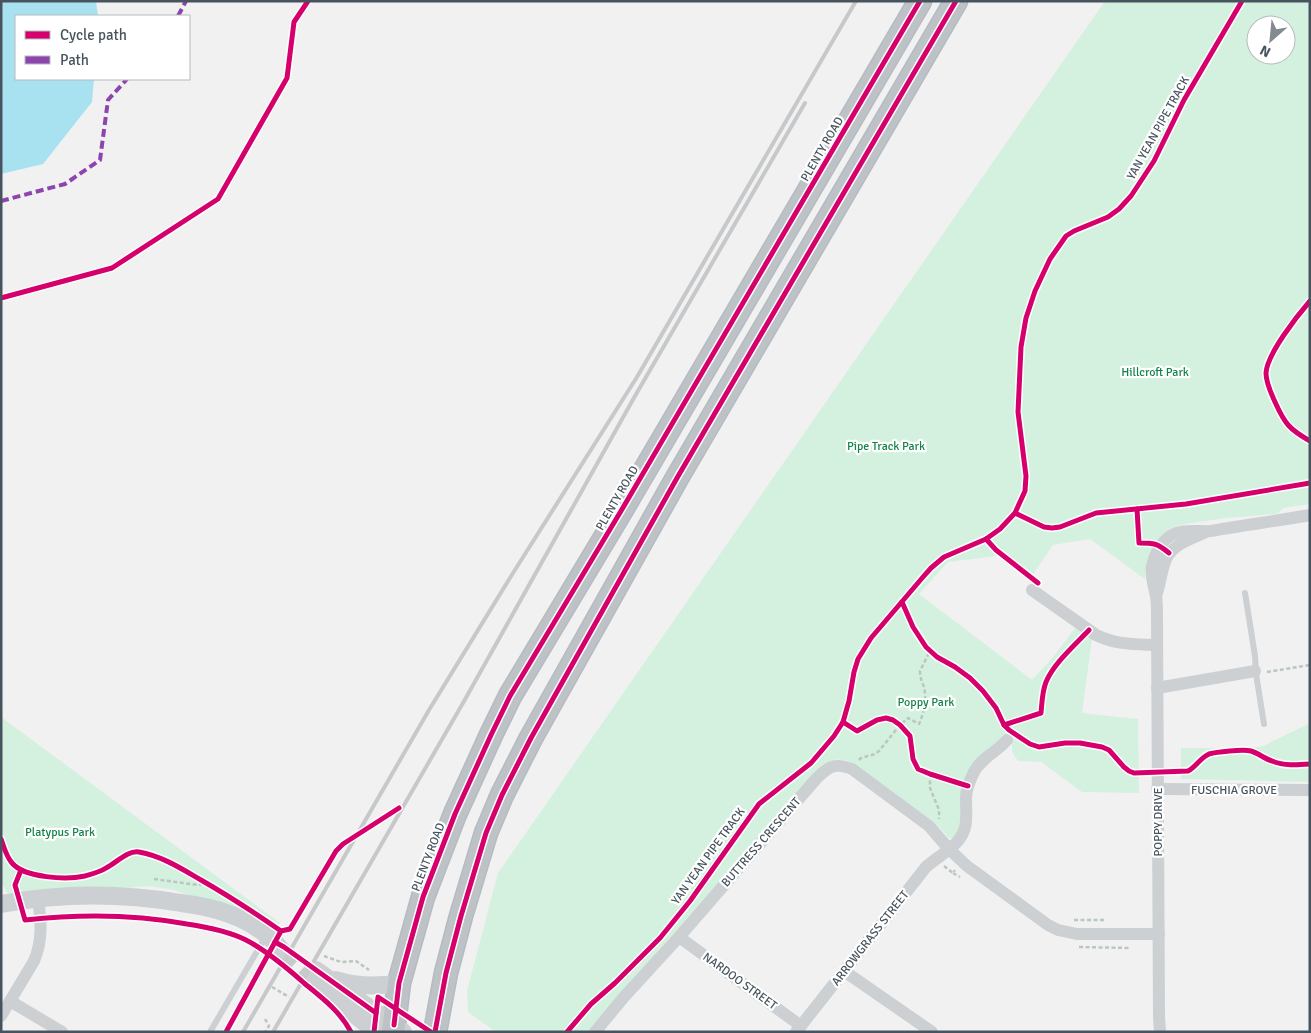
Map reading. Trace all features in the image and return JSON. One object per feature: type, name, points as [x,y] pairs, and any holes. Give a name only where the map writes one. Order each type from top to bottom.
[{"type":"highway","name":"PLENTY ROAD","points":[[392,1030],[400,983],[424,897],[455,814],[510,696],[621,511],[920,1]]},
{"type":"highway","points":[[435,1032],[446,973],[486,833],[522,754],[677,478],[956,1]]},
{"type":"street","name":"POPPY DRIVE","points":[[1160,1032],[1156,597],[1165,550],[1208,531],[1310,514]]},
{"type":"street","points":[[1032,588],[1096,635],[1118,643],[1157,645]]},
{"type":"street","points":[[1157,688],[1255,673]]},
{"type":"street","name":"ARROWGRASS STREET","points":[[798,1029],[926,867],[956,843],[966,826],[966,797],[973,773],[985,757],[1007,740]]},
{"type":"street","name":"BUTTRESS CRESCENT","points":[[595,1032],[822,774],[828,768],[834,766],[852,769]]},
{"type":"street","points":[[852,769],[929,826],[967,866],[1037,918],[1058,930],[1077,934],[1159,934]]},
{"type":"street","name":"FUSCHIA GROVE","points":[[1157,789],[1310,790]]},
{"type":"street","points":[[2,900],[110,896],[190,904],[229,914],[248,922],[277,944]]},
{"type":"street","points":[[1,1016],[34,961],[40,942],[41,924],[38,899]]},
{"type":"street","name":"NARDOO STREET","points":[[679,937],[798,1029]]},
{"type":"street","points":[[319,970],[345,983],[366,986],[400,983]]},
{"type":"street","points":[[319,970],[358,1024],[392,1030]]},
{"type":"street","points":[[319,970],[392,1030]]},
{"type":"street","points":[[844,971],[932,1032]]},
{"type":"street","points":[[10,1001],[62,1032]]},
{"type":"street","name":"POPPY DRIVE","points":[[1152,1032],[1159,1017]]},
{"type":"lane","points":[[1245,593],[1255,656],[1255,673],[1264,724]]},
{"type":"lane","points":[[210,1032],[277,944]]},
{"type":"path","points":[[852,769],[860,758],[879,751],[908,718],[919,724],[926,699],[920,671],[928,649],[938,657]]},
{"type":"path","points":[[1255,673],[1310,665]]},
{"type":"path","points":[[893,720],[905,730]]},
{"type":"path","points":[[923,772],[936,776]]},
{"type":"path","points":[[154,879],[198,885],[206,883]]},
{"type":"path","points":[[199,879],[214,888]]},
{"type":"path","points":[[319,970],[341,962],[356,961],[374,976]]},
{"type":"path","points":[[272,987],[289,997]]},
{"type":"path","points":[[265,1019],[269,1026],[265,1032]]},
{"type":"green space","points":[[1105,1],[1310,1],[1310,504],[1283,508],[1275,514],[1193,523],[1171,529],[1164,533],[1153,546],[1147,562],[1145,579],[1090,539],[1053,545],[1032,576],[1005,555],[948,562],[919,594],[1032,680],[1054,656],[1075,628],[1092,639],[1082,713],[1138,719],[1139,793],[1082,792],[1041,762],[1018,761],[1012,752],[1012,743],[1003,737],[981,755],[962,825],[954,838],[949,838],[929,819],[853,763],[833,760],[816,772],[587,1032],[496,1032],[468,1012],[467,991],[498,873]]},
{"type":"green space","name":"Platypus Park","points":[[1,717],[280,923],[274,932],[202,900],[174,890],[149,886],[10,895],[1,882]]},
{"type":"green space","points":[[1310,723],[1310,782],[1181,779],[1181,748],[1252,748],[1263,746]]},
{"type":"water","points":[[1,1],[96,1],[98,15],[15,15],[15,80],[94,80],[92,102],[43,164],[1,174]]},
{"type":"tunnel","points":[[282,951],[311,979]]},
{"type":"railway","points":[[243,1032],[429,710],[637,377],[856,1]]},
{"type":"railway","points":[[273,1032],[463,703],[635,396],[805,103]]},
{"type":"marked path","points":[[179,15],[186,1]]},
{"type":"marked path","points":[[1,201],[65,184],[100,160],[108,100],[126,80]]},
{"type":"cycle path","points":[[1,298],[112,268],[218,199],[287,78],[294,22],[308,1]]},
{"type":"cycle path","points":[[394,1025],[399,983],[423,897],[455,814],[510,696],[621,511],[920,1]]},
{"type":"cycle path","points":[[435,1032],[446,973],[461,916],[486,833],[502,795],[531,738],[677,478],[956,1]]},
{"type":"cycle path","name":"YAN YEAN PIPE TRACK","points":[[567,1032],[591,1004],[660,938],[690,901],[759,804],[811,763],[834,736],[843,722],[858,659],[871,638],[923,577],[944,557],[986,539],[1000,529],[1015,513],[1025,491],[1026,476],[1018,412],[1021,347],[1026,318],[1035,291],[1050,259],[1066,236],[1108,217],[1119,209],[1131,196],[1154,161],[1184,100],[1242,1]]},
{"type":"cycle path","points":[[1310,301],[1277,346],[1271,356],[1266,373],[1270,392],[1285,421],[1292,429],[1310,441]]},
{"type":"cycle path","points":[[1015,513],[1044,527],[1052,528],[1060,527],[1096,513],[1186,504],[1310,483]]},
{"type":"cycle path","points":[[1137,509],[1139,543],[1155,544],[1169,553]]},
{"type":"cycle path","points":[[986,539],[996,550],[1038,583]]},
{"type":"cycle path","points":[[902,602],[913,627],[926,647],[937,657],[970,678],[996,708],[1004,725],[1030,744],[1039,747],[1080,743],[1102,747],[1109,750],[1124,767],[1134,773],[1188,771],[1209,754],[1247,750],[1281,764],[1310,764]]},
{"type":"cycle path","points":[[1004,725],[1041,713],[1046,682],[1054,668],[1089,630]]},
{"type":"cycle path","points":[[843,722],[857,731],[877,720],[886,718],[893,720],[910,736],[913,759],[918,769],[968,786]]},
{"type":"cycle path","points":[[226,1032],[281,931],[290,929],[336,851],[343,844],[399,808]]},
{"type":"cycle path","points":[[1,839],[12,863],[26,872],[46,877],[67,878],[85,876],[101,871],[131,853],[147,854],[179,867],[281,931]]},
{"type":"cycle path","points":[[21,870],[15,885],[25,920],[86,916],[146,918],[195,925],[232,934],[254,944],[283,965],[330,1005],[347,1024],[351,1032]]},
{"type":"cycle path","points":[[275,942],[376,1013]]},
{"type":"cycle path","points":[[374,1032],[378,997],[431,1032]]},
{"type":"park label","name":"Hillcroft Park","points":[[1155,372]]},
{"type":"park label","name":"Pipe Track Park","points":[[886,446]]},
{"type":"park label","name":"Poppy Park","points":[[926,702]]}]
